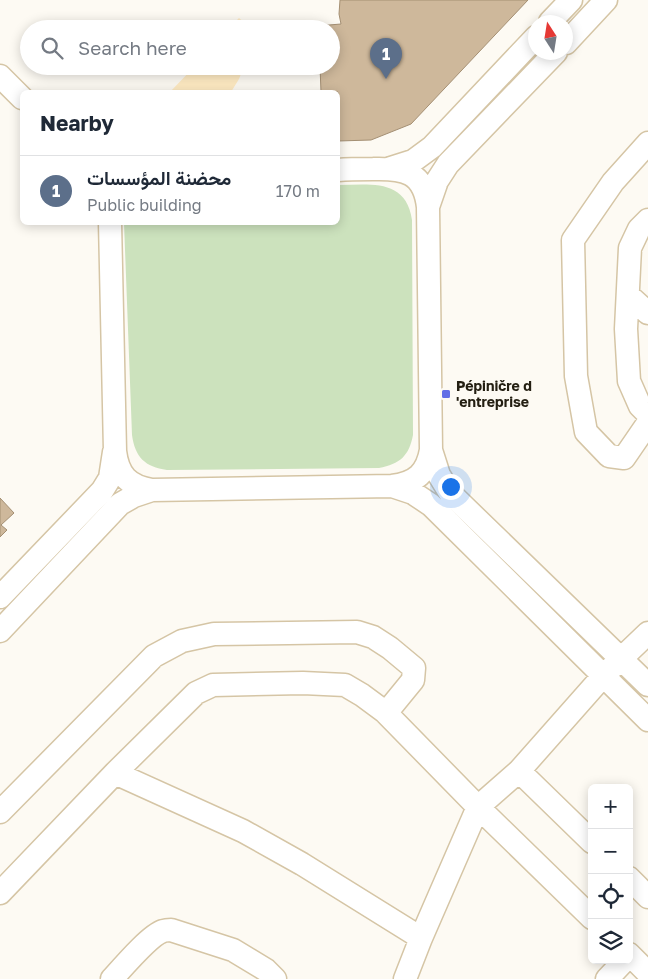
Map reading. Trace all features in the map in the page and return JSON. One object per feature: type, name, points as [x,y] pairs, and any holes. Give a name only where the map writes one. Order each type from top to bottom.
[{"type":"street","points":[[557,15],[571,0]]},
{"type":"street","points":[[573,35],[606,0]]},
{"type":"street","points":[[391,168],[413,161],[432,147],[528,46]]},
{"type":"street","points":[[428,207],[437,181],[448,164],[548,60]]},
{"type":"street","points":[[0,76],[20,96]]},
{"type":"street","points":[[648,143],[612,182],[573,240],[576,376],[586,432],[609,456],[624,458],[648,423]]},
{"type":"street","points":[[110,225],[116,462],[130,482],[140,488],[152,490],[404,485],[423,471],[429,461],[431,450],[427,195],[422,184],[414,176],[403,170],[391,168],[340,170]]},
{"type":"street","points":[[648,220],[639,229],[630,248],[626,329],[629,381],[640,406],[648,414]]},
{"type":"street","points":[[628,295],[648,313]]},
{"type":"street","points":[[0,598],[102,491],[110,478],[115,449]]},
{"type":"street","points":[[431,450],[439,476],[450,493],[648,686]]},
{"type":"street","points":[[392,486],[413,493],[431,505],[648,720]]},
{"type":"street","points":[[0,631],[120,504],[134,496],[152,490]]},
{"type":"street","points":[[0,812],[154,656],[182,641],[214,634],[357,632],[373,637],[414,668],[413,680],[386,713]]},
{"type":"street","points":[[405,979],[478,807],[519,771],[603,676],[648,632]]},
{"type":"street","points":[[0,893],[115,773],[196,693],[213,685],[303,683],[345,685],[386,713],[478,807],[588,914]]},
{"type":"street","points":[[519,771],[588,838]]},
{"type":"street","points":[[115,773],[243,831],[302,864],[421,938]]},
{"type":"street","points":[[633,882],[648,897]]},
{"type":"street","points":[[112,979],[155,935],[171,930],[233,950],[266,970],[275,979]]},
{"type":"street","points":[[633,959],[648,973]]},
{"type":"street","points":[[608,979],[621,964]]},
{"type":"shaded area","points":[[186,75],[241,75],[232,90],[172,90]]},
{"type":"green space","points":[[340,185],[374,185],[385,187],[394,190],[402,197],[408,206],[412,220],[413,435],[409,448],[402,458],[393,464],[379,468],[167,470],[159,469],[142,460],[133,443],[124,225],[340,225]]},
{"type":"building","points":[[340,0],[528,0],[411,124],[371,140],[340,141],[340,90],[321,90],[320,75],[340,75],[341,24],[339,14]]},
{"type":"building","points":[[0,498],[14,513],[1,525],[7,530],[0,537]]},
{"type":"place","name":"محضنة المؤسسات","points":[[386,79]]},
{"type":"place","name":"Pépiničre d 'entreprise","points":[[446,394]]}]
